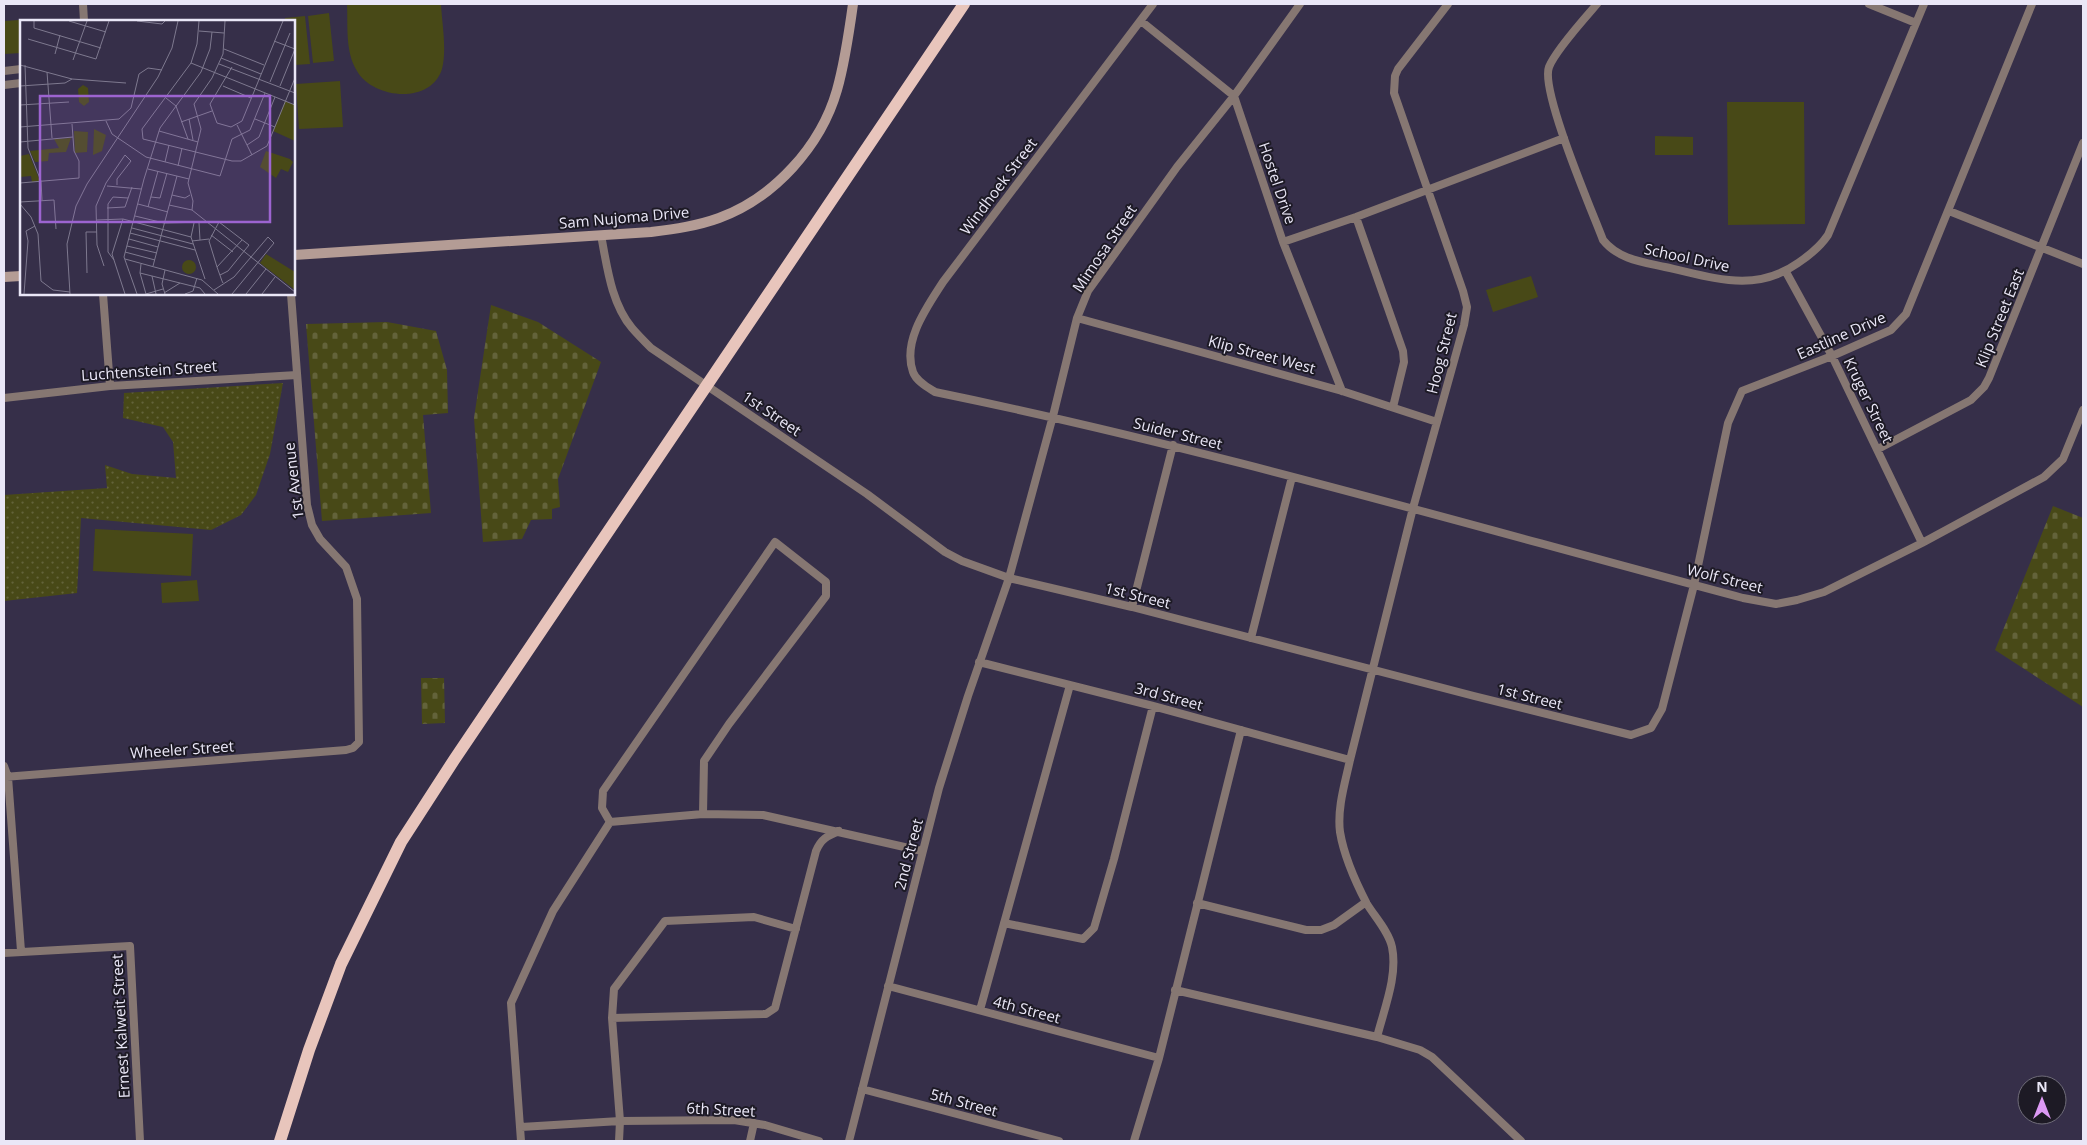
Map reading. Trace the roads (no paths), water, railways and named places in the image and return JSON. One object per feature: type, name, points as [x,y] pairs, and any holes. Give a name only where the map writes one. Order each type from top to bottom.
[{"type":"highway","points":[[280,1141],[326,1000],[341,964],[401,842],[726,355],[964,4]]},
{"type":"main road","name":"Sam Nujoma Drive","points":[[295,255],[652,232],[698,225],[721,217],[770,189],[792,168],[812,144],[827,117],[837,92],[844,64],[853,4]]},
{"type":"main road","points":[[4,277],[20,276]]},
{"type":"street","points":[[83,4],[84,20]]},
{"type":"street","name":"Windhoek Street","points":[[935,392],[923,385],[913,373],[910,356],[912,340],[926,308],[943,282],[1153,4]]},
{"type":"street","name":"Mimosa Street","points":[[1009,578],[1053,416],[1077,318],[1088,291],[1178,167],[1234,96],[1300,4]]},
{"type":"street","name":"Hoog Street","points":[[1377,1037],[1392,976],[1394,957],[1391,944],[1366,902],[1352,869],[1340,831],[1342,798],[1413,508],[1464,325],[1467,307],[1393,86],[1398,69],[1448,4]]},
{"type":"street","name":"School Drive","points":[[1597,4],[1552,60],[1548,69],[1548,87],[1564,138],[1603,240],[1608,247],[1629,258],[1732,282],[1760,280],[1786,272],[1813,253],[1823,243],[1832,228],[1924,4]]},
{"type":"street","points":[[1870,4],[1916,24]]},
{"type":"street","name":"Eastline Drive","points":[[1694,585],[1728,423],[1742,391],[1832,356],[1891,330],[1906,314],[2032,4]]},
{"type":"street","points":[[1140,20],[1234,96]]},
{"type":"street","points":[[4,71],[20,69]]},
{"type":"street","points":[[4,84],[20,83]]},
{"type":"street","name":"Hostel Drive","points":[[1234,96],[1283,242],[1342,391]]},
{"type":"street","points":[[1283,242],[1356,217],[1564,138]]},
{"type":"street","name":"Klip Street East","points":[[1878,449],[1971,400],[1984,387],[1990,378],[2083,143]]},
{"type":"street","points":[[1949,211],[2083,264]]},
{"type":"street","points":[[1356,217],[1403,351],[1404,362],[1393,407]]},
{"type":"street","name":"1st Street","points":[[601,235],[609,276],[618,305],[631,328],[652,348],[861,490],[945,552],[1009,578],[1132,607],[1631,735],[1651,728],[1662,709],[1694,585]]},
{"type":"street","name":"Kruger Street","points":[[1786,272],[1832,356],[1922,543]]},
{"type":"street","points":[[103,295],[110,386]]},
{"type":"street","name":"1st Avenue","points":[[291,295],[307,505],[312,525],[320,539],[346,567],[358,599],[359,742]]},
{"type":"street","name":"Klip Street West","points":[[1077,318],[1342,391],[1437,422]]},
{"type":"street","name":"Luchtenstein Street","points":[[4,398],[110,386],[297,375]]},
{"type":"street","name":"Suider Street","points":[[935,392],[1053,416],[1173,445],[1413,508]]},
{"type":"street","name":"Wolf Street","points":[[1413,508],[1694,585],[1776,604],[1824,592],[1922,543],[2044,477],[2063,459],[2083,410]]},
{"type":"street","points":[[1132,607],[1173,445]]},
{"type":"street","points":[[1250,638],[1292,477]]},
{"type":"street","points":[[610,822],[602,808],[603,790],[775,542],[826,582],[826,596],[728,724],[704,761],[703,814]]},
{"type":"street","name":"2nd Street","points":[[849,1141],[922,850],[948,759],[979,662],[1009,578]]},
{"type":"street","name":"3rd Street","points":[[979,662],[1153,706],[1350,760]]},
{"type":"street","points":[[980,1010],[1070,685]]},
{"type":"street","points":[[1004,923],[1083,939],[1094,928],[1114,859],[1153,706]]},
{"type":"street","points":[[1134,1141],[1159,1058],[1241,730]]},
{"type":"street","name":"Wheeler Street","points":[[6,777],[346,750],[353,748],[359,742]]},
{"type":"street","points":[[4,766],[21,952]]},
{"type":"street","points":[[610,822],[703,814],[763,815],[922,850]]},
{"type":"street","points":[[521,1141],[511,1003],[553,910],[610,822]]},
{"type":"street","points":[[612,1018],[766,1014],[775,1008],[820,841],[839,831]]},
{"type":"street","points":[[1197,903],[1306,930],[1321,930],[1334,925],[1366,902]]},
{"type":"street","points":[[619,1141],[620,1120],[612,1018],[614,988],[665,921],[754,917],[796,929]]},
{"type":"street","name":"Ernest Kalweit Street","points":[[4,953],[130,946],[140,1141]]},
{"type":"street","name":"4th Street","points":[[888,986],[1159,1058]]},
{"type":"street","points":[[1175,990],[1377,1037],[1420,1050],[1432,1057],[1521,1141]]},
{"type":"street","name":"5th Street","points":[[862,1089],[1059,1141]]},
{"type":"street","name":"6th Street","points":[[521,1127],[620,1120],[734,1120],[754,1123],[819,1141]]},
{"type":"street","points":[[750,1141],[754,1123]]}]
